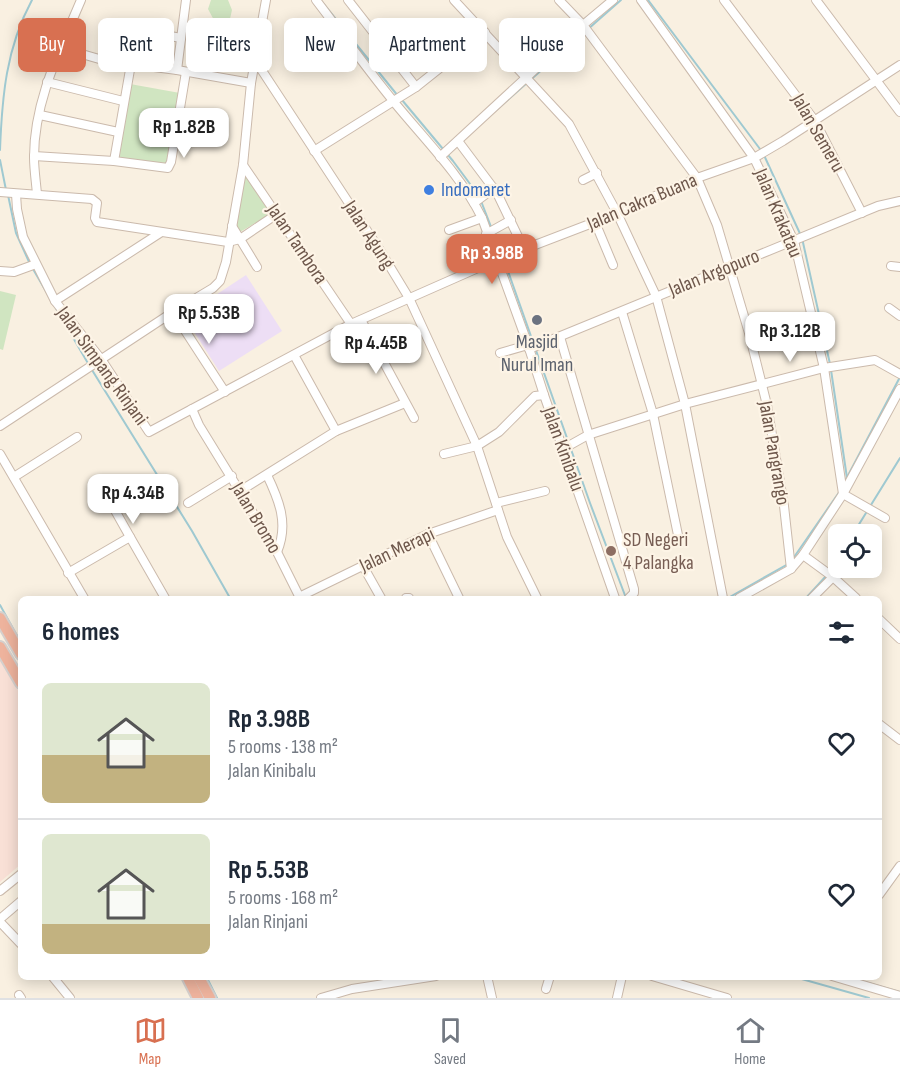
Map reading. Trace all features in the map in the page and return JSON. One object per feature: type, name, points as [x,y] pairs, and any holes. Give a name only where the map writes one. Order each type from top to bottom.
[{"type":"highway","points":[[0,618],[18,649]]},
{"type":"highway","points":[[0,647],[18,678]]},
{"type":"highway","points":[[189,980],[198,998]]},
{"type":"highway","points":[[200,980],[210,998]]},
{"type":"street","points":[[74,18],[81,0]]},
{"type":"street","points":[[177,70],[186,0]]},
{"type":"street","points":[[263,18],[266,0]]},
{"type":"street","name":"Jalan Kinibalu","points":[[316,0],[394,102],[460,181],[482,218],[614,596]]},
{"type":"street","points":[[348,0],[416,87]]},
{"type":"street","points":[[454,0],[471,18]]},
{"type":"street","name":"Jalan Pangrango","points":[[559,0],[576,18]]},
{"type":"street","points":[[585,23],[613,0]]},
{"type":"street","name":"Jalan Krakatau","points":[[641,0],[754,158],[794,242],[824,368],[843,494]]},
{"type":"street","name":"Jalan Semeru","points":[[724,0],[815,121],[862,213]]},
{"type":"street","points":[[816,0],[900,112]]},
{"type":"street","name":"Jalan Pangrango","points":[[585,28],[697,178],[717,225],[731,266],[761,383],[784,506],[791,569]]},
{"type":"street","points":[[487,34],[569,124],[597,173],[657,296],[686,404],[723,596]]},
{"type":"street","points":[[174,37],[181,38]]},
{"type":"street","name":"Jalan Cakra Buana","points":[[149,432],[351,324],[496,260],[595,222],[697,178],[754,158],[900,65]]},
{"type":"street","points":[[174,70],[251,83]]},
{"type":"street","points":[[37,194],[34,156],[40,115],[51,72]]},
{"type":"street","points":[[114,161],[129,72]]},
{"type":"street","points":[[34,156],[114,161],[165,169],[170,165],[186,72]]},
{"type":"street","points":[[0,426],[207,292],[220,281],[226,262],[243,165],[253,72]]},
{"type":"street","name":"Jalan Agung","points":[[263,72],[409,298],[477,446],[507,537],[536,596]]},
{"type":"street","points":[[314,151],[394,102],[435,72]]},
{"type":"street","points":[[440,157],[532,72]]},
{"type":"street","points":[[47,82],[123,101]]},
{"type":"street","points":[[40,115],[118,132]]},
{"type":"street","points":[[458,141],[494,188],[524,249]]},
{"type":"street","name":"Jalan Tambora","points":[[243,165],[351,324]]},
{"type":"street","points":[[583,180],[597,173]]},
{"type":"street","points":[[474,203],[494,188]]},
{"type":"street","points":[[0,192],[92,199],[97,202],[95,218],[98,222],[228,242],[240,239],[277,214]]},
{"type":"street","name":"Jalan Simpang Rinjani","points":[[13,193],[32,266],[94,364],[149,432]]},
{"type":"street","name":"Jalan Argopuro","points":[[500,353],[560,337],[878,206],[900,201]]},
{"type":"street","points":[[449,230],[482,218]]},
{"type":"street","points":[[486,234],[511,220]]},
{"type":"street","points":[[595,222],[613,265]]},
{"type":"street","points":[[232,226],[257,267]]},
{"type":"street","name":"Jalan Simpang Rinjani","points":[[55,301],[159,233]]},
{"type":"street","points":[[0,272],[14,272],[32,266]]},
{"type":"street","points":[[891,266],[900,267]]},
{"type":"street","points":[[889,308],[900,316]]},
{"type":"street","points":[[173,312],[225,392]]},
{"type":"street","points":[[622,312],[653,414],[678,535]]},
{"type":"street","points":[[361,320],[414,418]]},
{"type":"street","points":[[560,337],[635,591],[631,596]]},
{"type":"street","points":[[294,355],[336,431]]},
{"type":"street","points":[[563,449],[588,435],[653,414],[761,383],[824,368],[875,360],[900,374]]},
{"type":"street","points":[[743,596],[791,569],[803,555],[843,494],[900,389]]},
{"type":"street","points":[[444,454],[477,446],[508,425],[535,396],[544,395]]},
{"type":"street","points":[[240,491],[336,431],[405,403]]},
{"type":"street","name":"Jalan Bromo","points":[[192,409],[277,552],[298,596]]},
{"type":"street","points":[[14,477],[77,437]]},
{"type":"street","points":[[0,453],[83,596]]},
{"type":"street","points":[[267,475],[281,508],[282,539],[277,552]]},
{"type":"street","points":[[189,504],[232,476]]},
{"type":"street","points":[[103,489],[164,596]]},
{"type":"street","name":"Jalan Merapi","points":[[303,596],[428,534],[545,491]]},
{"type":"street","points":[[843,494],[885,518]]},
{"type":"street","points":[[428,534],[458,596]]},
{"type":"street","points":[[68,573],[130,537]]},
{"type":"street","points":[[803,555],[828,573]]},
{"type":"street","points":[[363,566],[380,596]]},
{"type":"street","points":[[814,596],[830,578]]},
{"type":"street","points":[[834,578],[854,596]]},
{"type":"street","points":[[882,622],[900,639]]},
{"type":"street","points":[[882,726],[900,740]]},
{"type":"street","points":[[882,888],[900,866]]},
{"type":"street","points":[[0,891],[18,876]]},
{"type":"street","points":[[18,905],[0,921],[18,941]]},
{"type":"street","points":[[55,980],[70,998]]},
{"type":"street","points":[[321,998],[352,989],[410,980]]},
{"type":"street","points":[[488,980],[492,998]]},
{"type":"street","points":[[546,989],[549,980]]},
{"type":"street","points":[[617,998],[621,980]]},
{"type":"street","points":[[666,980],[727,998]]},
{"type":"street","points":[[846,980],[900,996]]},
{"type":"shaded area","points":[[246,275],[282,331],[219,371],[184,316]]},
{"type":"shaded area","points":[[0,659],[18,691],[18,867],[0,882]]},
{"type":"green space","points":[[211,0],[228,0],[232,10],[230,18],[213,18],[208,9]]},
{"type":"green space","points":[[130,84],[180,93],[168,166],[117,157]]},
{"type":"green space","points":[[245,175],[248,176],[271,210],[267,216],[240,232],[236,226]]},
{"type":"green space","points":[[0,291],[16,295],[3,350],[0,349]]},
{"type":"waterway","points":[[0,150],[7,73],[16,36],[32,0]]},
{"type":"waterway","points":[[494,112],[621,0]]},
{"type":"waterway","points":[[648,0],[763,153],[802,238],[830,364]]},
{"type":"waterway","points":[[322,2],[398,96]]},
{"type":"waterway","points":[[402,100],[479,196]]},
{"type":"waterway","points":[[0,160],[6,190]]},
{"type":"waterway","points":[[8,195],[16,233],[30,264]]},
{"type":"waterway","points":[[481,201],[502,255]]},
{"type":"waterway","points":[[504,260],[625,596]]},
{"type":"waterway","points":[[33,269],[89,365]]},
{"type":"waterway","points":[[92,370],[192,531],[229,596]]},
{"type":"waterway","points":[[831,370],[847,478]]},
{"type":"waterway","points":[[844,483],[900,377]]},
{"type":"waterway","points":[[859,524],[900,458]]},
{"type":"waterway","points":[[792,560],[840,491]]},
{"type":"waterway","points":[[732,596],[788,564]]},
{"type":"waterway","points":[[808,596],[827,575]]},
{"type":"waterway","points":[[0,605],[18,638]]},
{"type":"waterway","points":[[208,980],[217,998]]},
{"type":"waterway","points":[[805,980],[869,998]]},
{"type":"waterway","points":[[865,982],[900,992]]},
{"type":"place","name":"Indomaret","points":[[429,190]]},
{"type":"place","name":"Masjid Nurul Iman","points":[[537,320]]},
{"type":"place","name":"SD Negeri 4 Palangka","points":[[611,551]]}]
